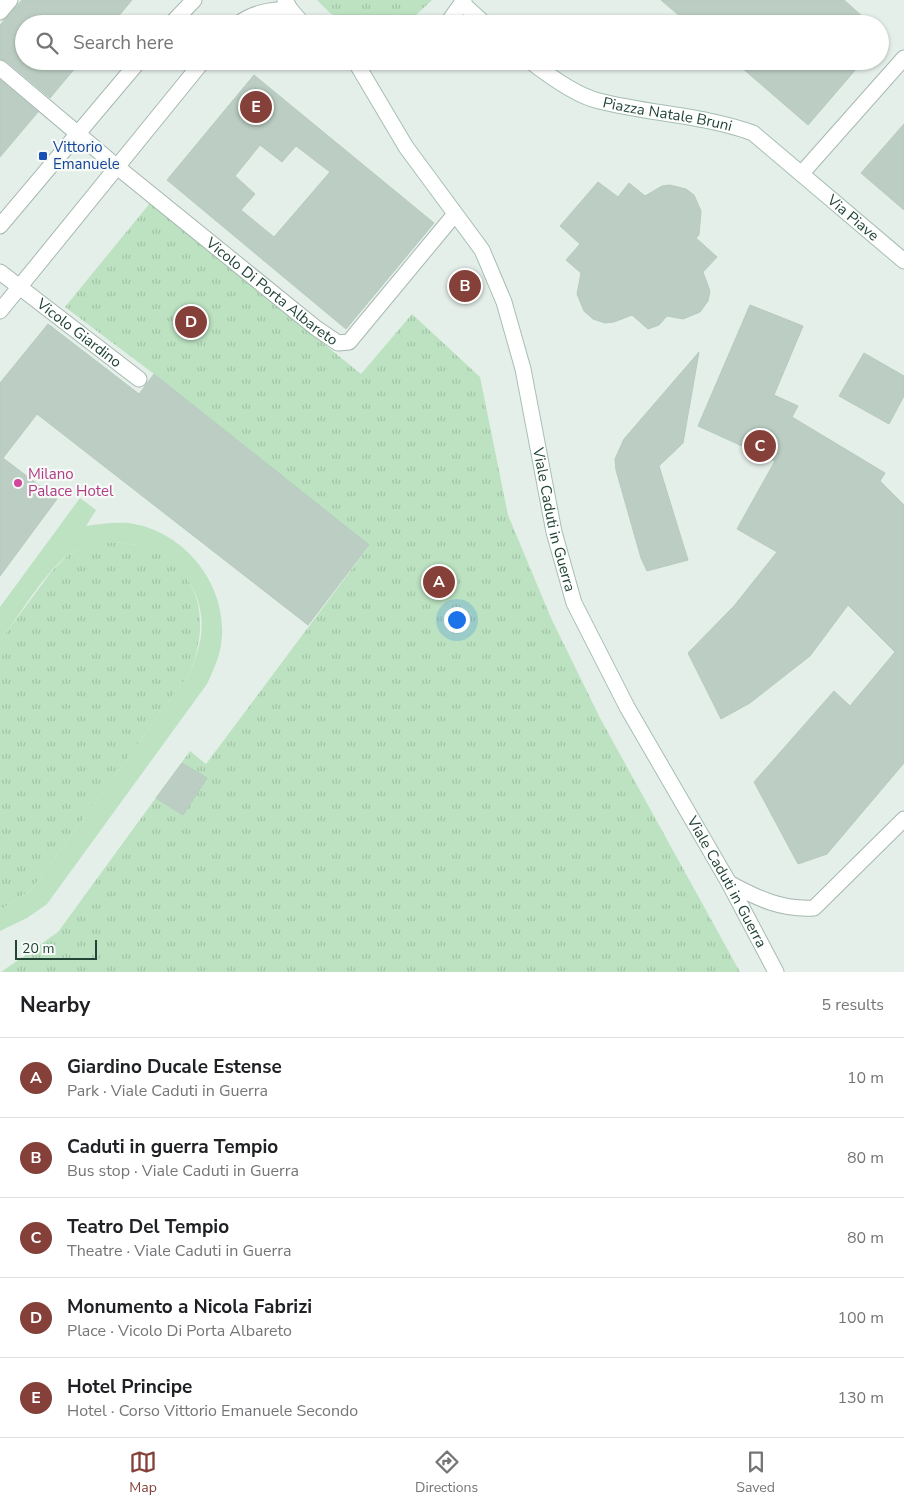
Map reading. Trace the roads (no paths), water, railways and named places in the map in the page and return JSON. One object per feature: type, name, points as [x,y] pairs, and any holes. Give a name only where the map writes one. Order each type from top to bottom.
[{"type":"street","points":[[0,12],[10,0]]},
{"type":"street","points":[[180,15],[194,0]]},
{"type":"street","points":[[454,15],[463,2],[477,15]]},
{"type":"street","points":[[252,15],[288,5],[296,15]]},
{"type":"street","points":[[802,173],[904,58]]},
{"type":"street","name":"Vicolo Di Porta Albareto","points":[[0,68],[116,166],[316,328],[338,343],[349,342],[455,214]]},
{"type":"street","points":[[0,226],[76,133],[131,70]]},
{"type":"street","points":[[0,311],[196,70]]},
{"type":"street","name":"Viale Caduti in Guerra","points":[[360,70],[406,147],[482,250],[504,302],[523,368],[554,532],[574,603],[627,707],[729,883],[776,972]]},
{"type":"street","name":"Piazza Natale Bruni","points":[[542,70],[598,101],[691,116],[727,124],[753,133],[802,173]]},
{"type":"street","name":"Via Piave","points":[[802,173],[904,261]]},
{"type":"street","name":"Vicolo Giardino","points":[[0,272],[18,288],[139,379]]},
{"type":"street","points":[[729,883],[777,906],[814,908],[904,819]]},
{"type":"place","name":"Hotel Principe","points":[[256,107]]},
{"type":"place","name":"Vittorio Emanuele","points":[[43,156]]},
{"type":"place","name":"Caduti in guerra Tempio","points":[[465,286]]},
{"type":"place","name":"Monumento a Nicola Fabrizi","points":[[191,322]]},
{"type":"place","name":"Teatro Del Tempio","points":[[760,446]]},
{"type":"place","name":"Milano Palace Hotel","points":[[18,483]]},
{"type":"place","name":"Giardino Ducale Estense","points":[[439,582]]}]
